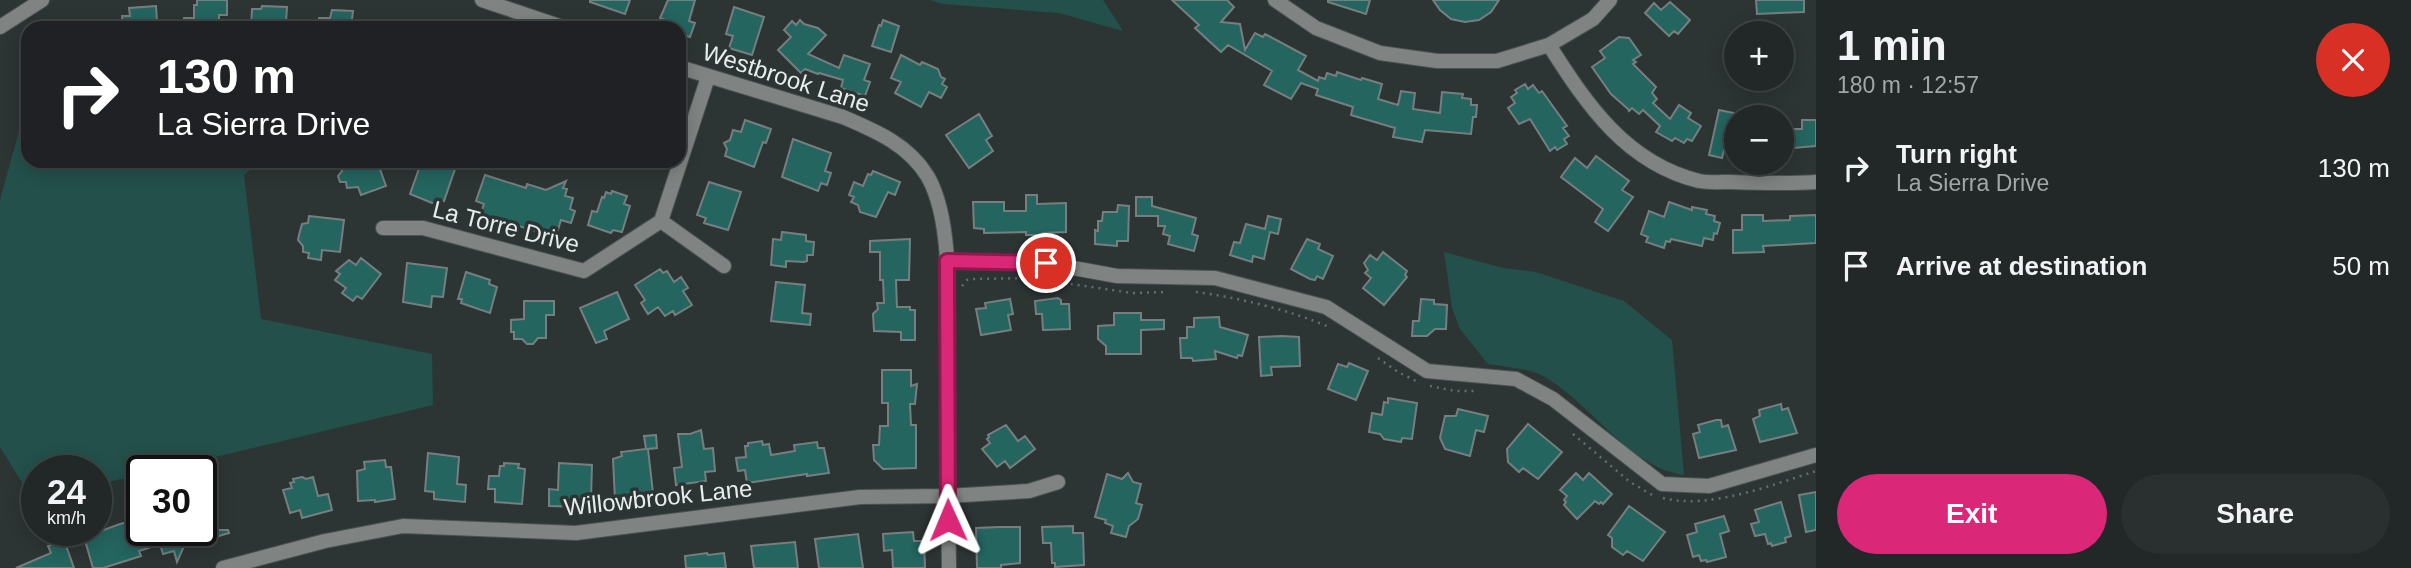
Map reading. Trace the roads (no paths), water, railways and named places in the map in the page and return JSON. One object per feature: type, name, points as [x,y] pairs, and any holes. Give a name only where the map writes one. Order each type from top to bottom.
[{"type":"street","points":[[0,27],[42,0]]},
{"type":"street","points":[[482,0],[544,21]]},
{"type":"street","points":[[1275,0],[1316,28],[1380,53],[1437,61],[1497,61],[1549,45],[1593,19],[1609,0]]},
{"type":"street","points":[[1549,45],[1581,95],[1612,131],[1652,163],[1700,181],[1783,184],[1816,182]]},
{"type":"street","name":"Westbrook Lane","points":[[686,69],[843,117],[895,141],[915,159],[929,178],[938,203],[947,261],[949,568]]},
{"type":"street","points":[[686,144],[708,77]]},
{"type":"street","points":[[678,168],[661,220],[724,266]]},
{"type":"street","name":"La Torre Drive","points":[[383,228],[423,228],[584,271],[661,220]]},
{"type":"street","points":[[947,261],[1046,263],[1117,276],[1215,278],[1326,307],[1427,371],[1516,379],[1553,399],[1662,484],[1709,486],[1816,455]]},
{"type":"street","name":"Willowbrook Lane","points":[[223,568],[325,541],[403,526],[576,533],[860,497],[948,496],[1029,491],[1058,482]]}]
